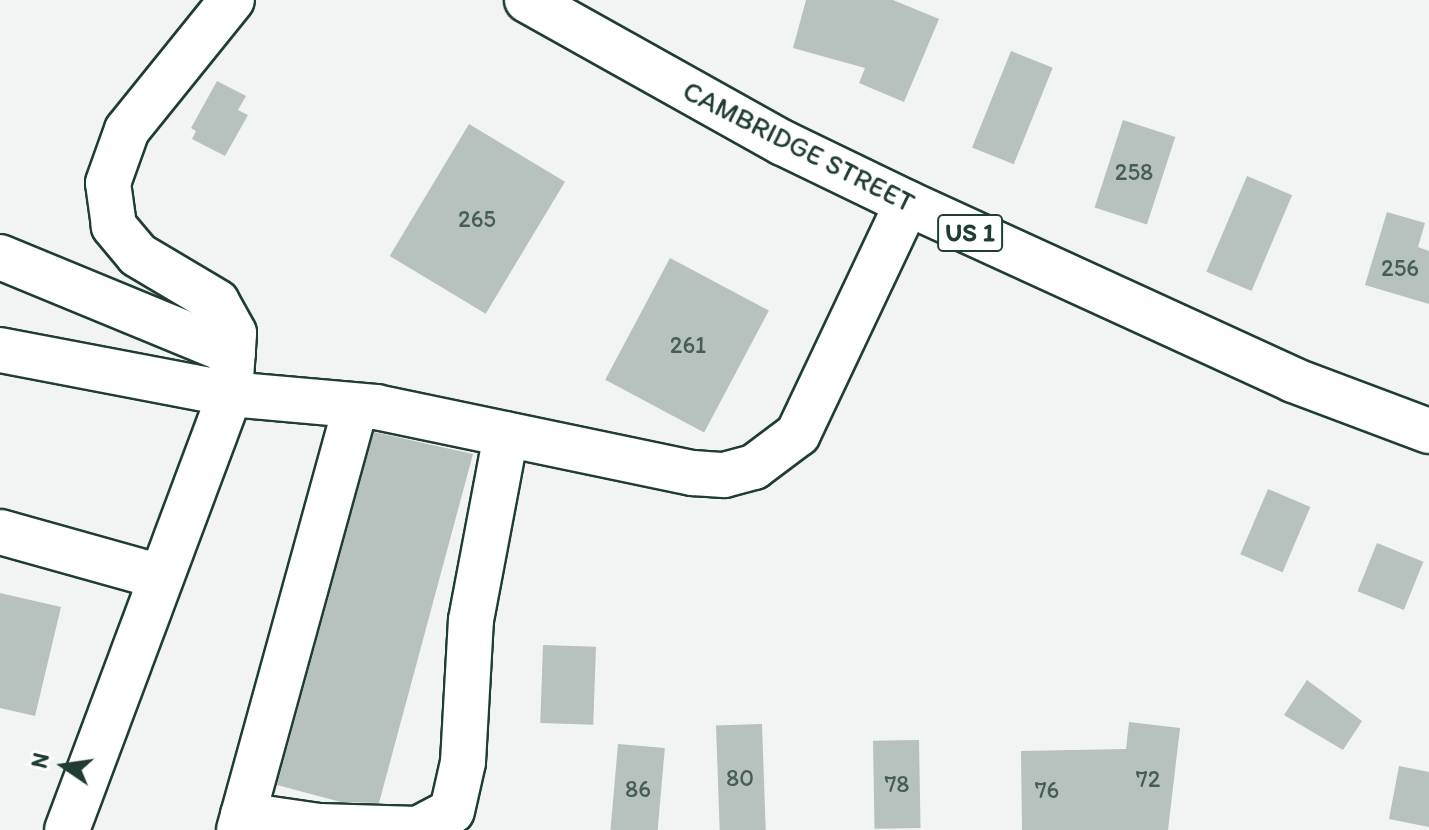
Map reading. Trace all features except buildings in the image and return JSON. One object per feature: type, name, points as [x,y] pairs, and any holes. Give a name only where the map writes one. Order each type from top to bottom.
[{"type":"main road","points":[[67,830],[161,577],[231,373],[234,333],[217,302],[138,255],[114,226],[108,183],[127,130],[232,0]]},
{"type":"main road","name":"CAMBRIDGE STREET","points":[[527,0],[783,143],[907,203],[1293,380],[1429,431]]},
{"type":"main road","points":[[0,350],[231,373],[355,408],[376,407],[693,473],[724,475],[754,467],[798,434],[907,203]]},
{"type":"main road","points":[[0,257],[231,373]]},
{"type":"main road","points":[[355,408],[241,822],[418,829],[452,811],[463,762],[471,620],[506,434]]},
{"type":"main road","points":[[0,532],[161,577]]}]
